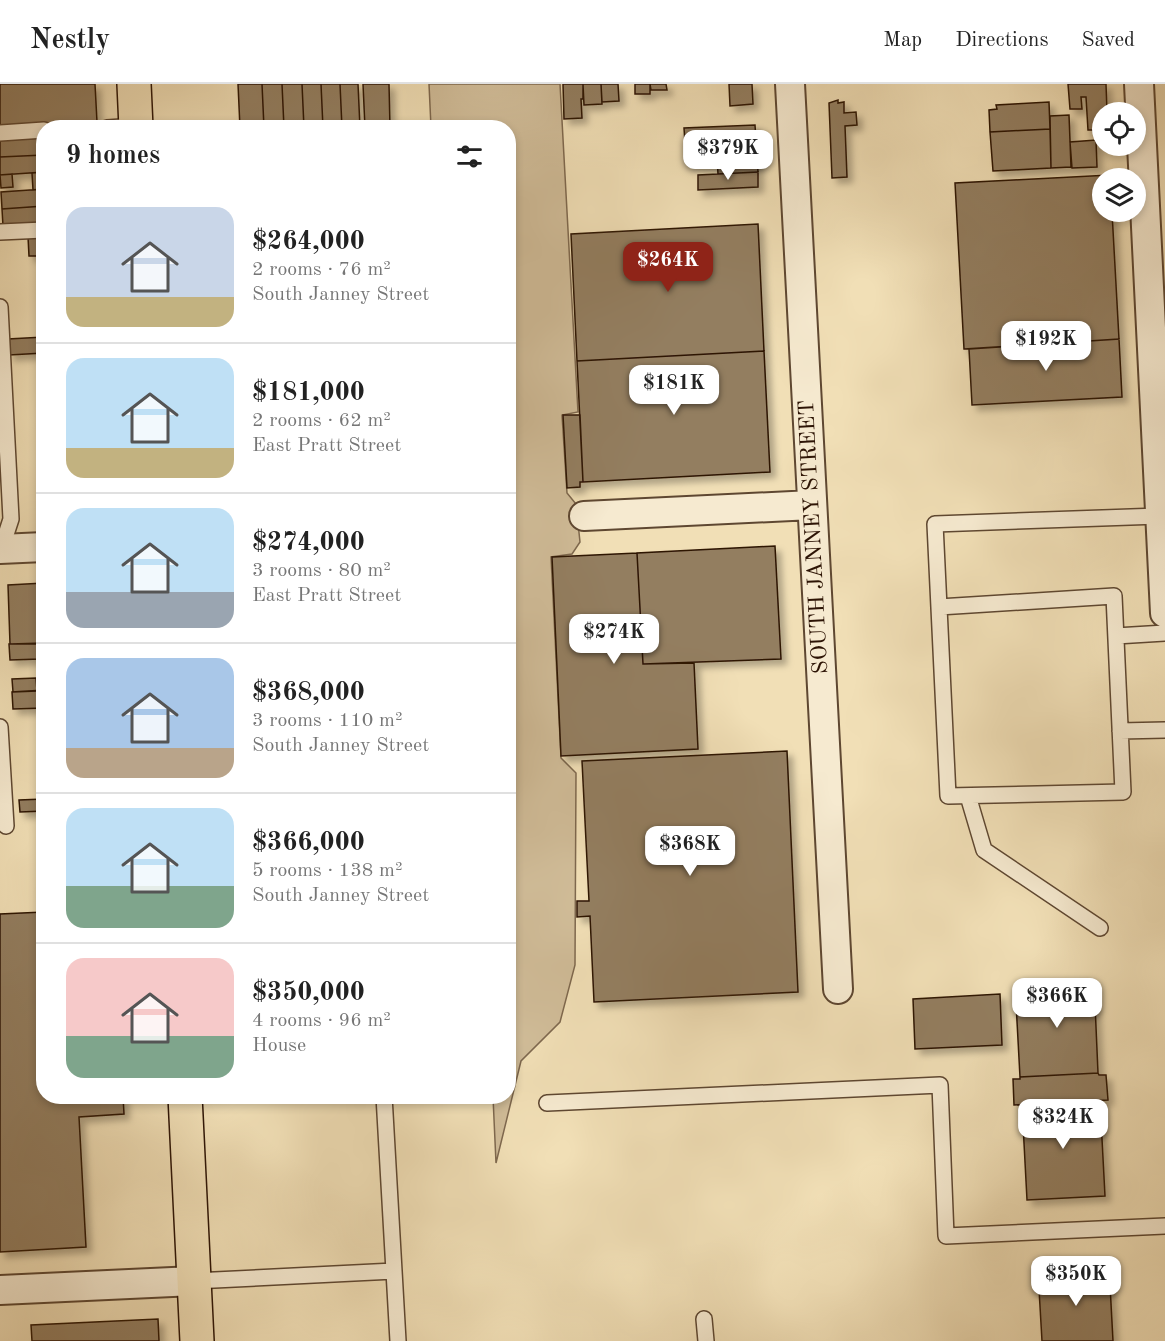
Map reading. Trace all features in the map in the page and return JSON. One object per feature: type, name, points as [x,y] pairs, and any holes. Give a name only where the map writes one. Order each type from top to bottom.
[{"type":"main road","points":[[127,120],[134,84]]},
{"type":"main road","points":[[185,1104],[197,1341]]},
{"type":"street","name":"SOUTH JANNEY STREET","points":[[790,84],[838,989]]},
{"type":"street","points":[[1139,84],[1157,287],[1159,516],[1165,613]]},
{"type":"street","points":[[584,516],[812,505]]},
{"type":"street","points":[[0,550],[36,548]]},
{"type":"street","points":[[0,1290],[194,1281]]},
{"type":"lane","points":[[0,132],[36,130]]},
{"type":"lane","points":[[0,232],[36,230]]},
{"type":"lane","points":[[0,307],[11,519],[0,550]]},
{"type":"lane","points":[[939,607],[1114,597],[1123,792],[948,796],[935,524],[1159,516]]},
{"type":"lane","points":[[1116,636],[1165,633]]},
{"type":"lane","points":[[0,727],[6,826]]},
{"type":"lane","points":[[1120,731],[1165,730]]},
{"type":"lane","points":[[968,796],[984,850],[1101,928]]},
{"type":"lane","points":[[547,1104],[940,1085],[946,1236],[1165,1226]]},
{"type":"lane","points":[[384,1104],[398,1341]]},
{"type":"lane","points":[[194,1281],[394,1271]]},
{"type":"lane","points":[[704,1319],[706,1341]]},
{"type":"shaded area","points":[[429,84],[560,84],[578,412],[562,415],[567,493],[576,504],[580,542],[572,554],[551,557],[561,758],[576,773],[575,965],[560,1022],[521,1061],[516,1081],[516,120],[431,120]]},
{"type":"shaded area","points":[[493,1104],[510,1104],[496,1163]]},
{"type":"building","points":[[0,84],[95,84],[97,120],[36,120],[36,125],[0,126]]},
{"type":"building","points":[[238,84],[262,84],[264,120],[240,120]]},
{"type":"building","points":[[262,84],[282,84],[284,120],[264,120]]},
{"type":"building","points":[[282,84],[302,84],[304,120],[284,120]]},
{"type":"building","points":[[302,84],[321,84],[323,120],[304,120]]},
{"type":"building","points":[[321,84],[340,84],[342,120],[323,120]]},
{"type":"building","points":[[340,84],[358,84],[360,120],[342,120]]},
{"type":"building","points":[[363,84],[389,84],[390,120],[365,120]]},
{"type":"building","points":[[563,84],[583,84],[582,118],[564,119]]},
{"type":"building","points":[[583,84],[601,84],[602,104],[584,105]]},
{"type":"building","points":[[601,84],[618,84],[619,101],[602,102]]},
{"type":"building","points":[[635,84],[650,84],[650,94],[635,94]]},
{"type":"building","points":[[650,84],[666,84],[667,90],[651,90]]},
{"type":"building","points":[[729,84],[752,84],[753,104],[730,106]]},
{"type":"building","points":[[1068,84],[1106,84],[1107,102],[1092,102],[1092,130],[1088,130],[1086,97],[1081,97],[1082,109],[1070,109]]},
{"type":"building","points":[[838,100],[838,103],[844,102],[844,113],[856,112],[857,125],[845,126],[847,177],[832,178],[829,103]]},
{"type":"building","points":[[1049,102],[1050,129],[990,132],[989,110],[997,109],[996,105]]},
{"type":"building","points":[[1069,115],[1071,167],[1051,168],[1050,116]]},
{"type":"building","points":[[755,125],[756,140],[685,143],[684,128]]},
{"type":"building","points":[[1050,129],[1051,168],[993,171],[990,132]]},
{"type":"building","points":[[36,137],[36,155],[0,157],[0,139]]},
{"type":"building","points":[[756,140],[757,156],[702,159],[702,142]]},
{"type":"building","points":[[1092,140],[1092,156],[1097,156],[1097,167],[1072,168],[1070,142]]},
{"type":"building","points":[[36,155],[36,173],[0,175],[0,157]]},
{"type":"building","points":[[757,156],[758,172],[718,174],[717,158]]},
{"type":"building","points":[[758,172],[758,187],[698,190],[698,175]]},
{"type":"building","points":[[32,173],[36,173],[36,190],[33,190]]},
{"type":"building","points":[[12,174],[13,187],[1,188],[0,175]]},
{"type":"building","points":[[1092,176],[1092,222],[1113,222],[1119,339],[964,349],[955,183]]},
{"type":"building","points":[[36,190],[36,207],[2,209],[1,192]]},
{"type":"building","points":[[36,207],[36,224],[3,226],[2,209]]},
{"type":"building","points":[[758,224],[764,351],[577,361],[571,234]]},
{"type":"building","points":[[36,236],[36,256],[29,256],[28,237]]},
{"type":"building","points":[[36,337],[36,353],[9,355],[8,339]]},
{"type":"building","points":[[1119,339],[1122,397],[972,405],[969,349]]},
{"type":"building","points":[[764,351],[770,472],[583,482],[577,361]]},
{"type":"building","points":[[563,415],[580,415],[583,482],[580,482],[580,487],[567,488]]},
{"type":"building","points":[[775,546],[781,659],[643,664],[637,553]]},
{"type":"building","points":[[637,553],[643,664],[694,663],[698,749],[561,756],[552,557]]},
{"type":"building","points":[[36,583],[36,643],[10,644],[8,585]]},
{"type":"building","points":[[9,644],[36,644],[36,659],[10,660]]},
{"type":"building","points":[[36,678],[36,691],[13,692],[12,679]]},
{"type":"building","points":[[36,690],[36,708],[13,709],[12,692]]},
{"type":"building","points":[[787,751],[798,992],[594,1002],[590,916],[577,917],[577,901],[589,901],[582,761]]},
{"type":"building","points":[[36,799],[36,811],[20,812],[19,800]]},
{"type":"building","points":[[36,912],[36,1104],[123,1104],[124,1114],[79,1117],[86,1247],[0,1252],[0,914]]},
{"type":"building","points":[[1094,981],[1098,1073],[1020,1077],[1015,984]]},
{"type":"building","points":[[1000,994],[1002,1045],[915,1049],[913,999]]},
{"type":"building","points":[[1098,1073],[1106,1075],[1108,1100],[1014,1105],[1013,1079]]},
{"type":"building","points":[[1100,1101],[1105,1196],[1027,1200],[1022,1105]]},
{"type":"building","points":[[1105,1270],[1106,1285],[1110,1285],[1113,1341],[1042,1341],[1039,1289],[1043,1289],[1042,1273]]},
{"type":"building","points":[[158,1319],[159,1341],[32,1341],[31,1325]]}]
